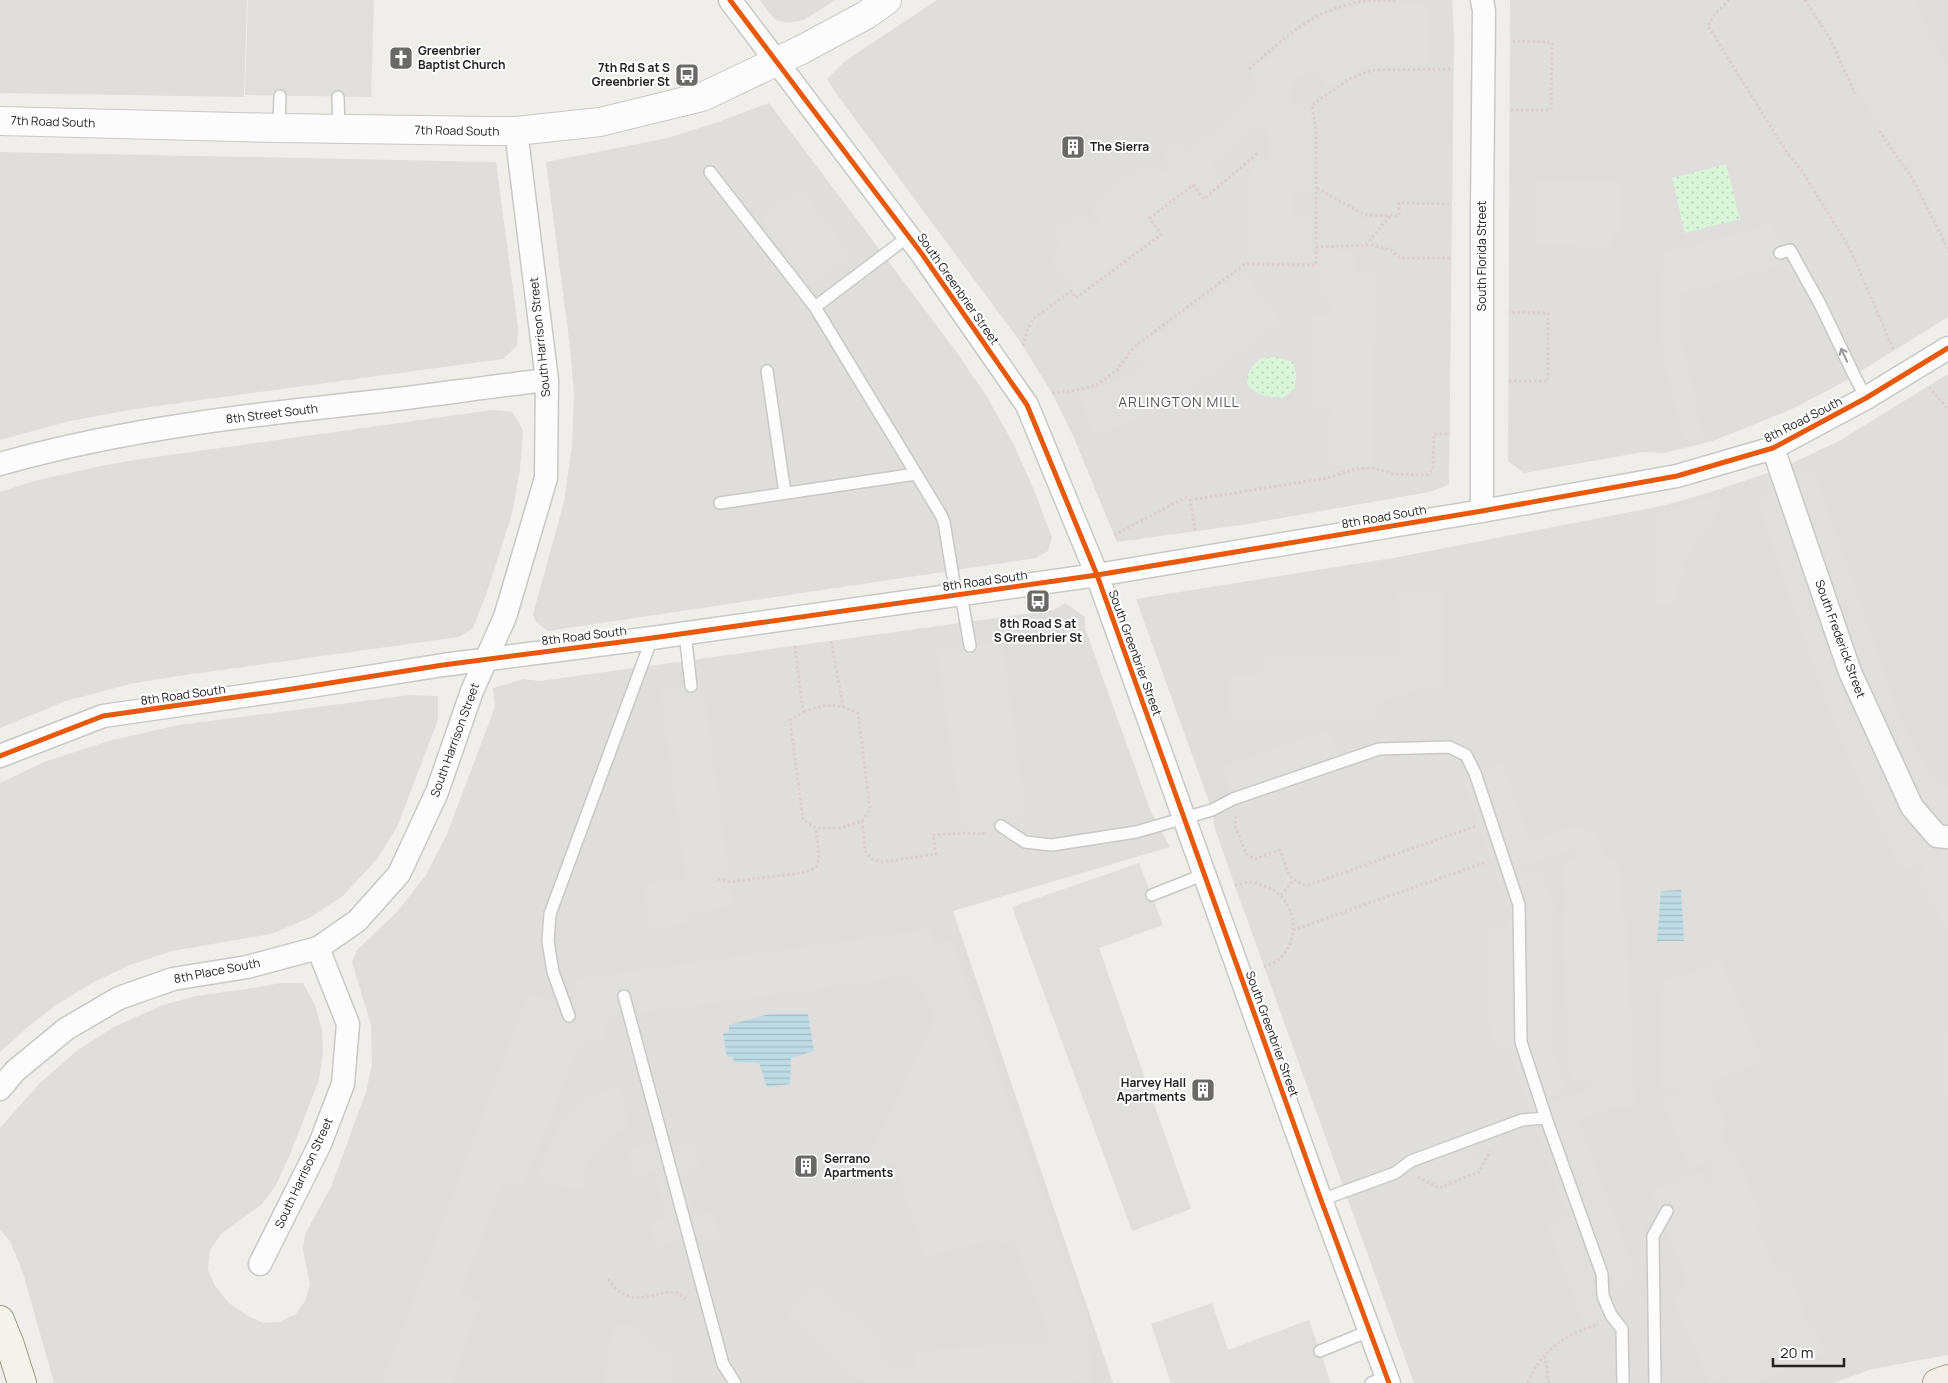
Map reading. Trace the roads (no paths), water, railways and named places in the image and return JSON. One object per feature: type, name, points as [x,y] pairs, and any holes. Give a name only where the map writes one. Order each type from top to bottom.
[{"type":"main road","points":[[0,1320],[22,1383]]},
{"type":"street","name":"South Greenbrier Street","points":[[730,0],[909,236],[1027,405],[1097,575],[1369,1331],[1382,1381]]},
{"type":"street","name":"7th Road South","points":[[0,121],[279,128],[516,131],[600,122],[702,97],[726,84],[777,63],[866,15],[887,0]]},
{"type":"street","name":"South Florida Street","points":[[1482,0],[1484,11],[1482,511]]},
{"type":"street","name":"South Harrison Street","points":[[260,1264],[320,1144],[343,1084],[348,1024],[318,948],[357,921],[398,874],[437,792],[472,691],[505,617],[546,478],[546,380],[516,131]]},
{"type":"street","name":"8th Road South","points":[[0,756],[103,716],[488,658],[652,638],[1097,575],[1482,511],[1677,476],[1773,448],[1866,398],[1948,348]]},
{"type":"street","name":"8th Street South","points":[[0,464],[48,450],[162,429],[277,412],[546,380]]},
{"type":"street","name":"South Frederick Street","points":[[1773,448],[1850,672],[1912,808],[1937,836],[1948,837]]},
{"type":"street","name":"8th Place South","points":[[0,1089],[15,1071],[66,1029],[118,998],[174,979],[247,967],[318,948]]},
{"type":"lane","points":[[279,128],[280,96]]},
{"type":"lane","points":[[338,97],[339,129]]},
{"type":"lane","points":[[710,172],[815,307],[944,522],[970,646]]},
{"type":"lane","points":[[815,307],[909,236]]},
{"type":"lane","points":[[1780,253],[1790,250],[1820,304],[1866,398]]},
{"type":"lane","points":[[767,371],[785,493]]},
{"type":"lane","points":[[720,503],[916,474]]},
{"type":"lane","points":[[685,633],[692,686]]},
{"type":"lane","points":[[569,1016],[553,972],[548,941],[550,914],[652,638]]},
{"type":"lane","points":[[1001,826],[1025,842],[1052,845],[1136,832],[1212,810],[1237,797],[1379,749],[1449,747],[1466,755],[1475,773],[1519,905],[1522,1042],[1546,1118],[1602,1274],[1603,1296],[1611,1315],[1622,1329],[1622,1383]]},
{"type":"lane","points":[[1152,895],[1205,874]]},
{"type":"lane","points":[[624,996],[723,1364],[735,1383]]},
{"type":"lane","points":[[1321,1200],[1395,1173],[1411,1161],[1522,1120],[1546,1118]]},
{"type":"lane","points":[[1655,1383],[1653,1236],[1667,1211]]},
{"type":"lane","points":[[1320,1351],[1369,1331]]},
{"type":"water","points":[[1681,890],[1684,941],[1657,941],[1661,891]]},
{"type":"water","points":[[769,1014],[808,1014],[814,1051],[791,1058],[790,1084],[767,1087],[759,1063],[734,1062],[733,1057],[727,1057],[723,1033],[729,1032],[729,1025]]},
{"type":"place","name":"Greenbrier Baptist Church","points":[[401,58]]},
{"type":"place","name":"7th Rd S at S Greenbrier St","points":[[687,75]]},
{"type":"place","name":"The Sierra","points":[[1073,147]]},
{"type":"place","name":"8th Road S at S Greenbrier St","points":[[1038,601]]},
{"type":"place","name":"Harvey Hall Apartments","points":[[1203,1090]]},
{"type":"place","name":"Serrano Apartments","points":[[806,1166]]},
{"type":"district","name":"ARLINGTON MILL","points":[[1179,402]]}]
